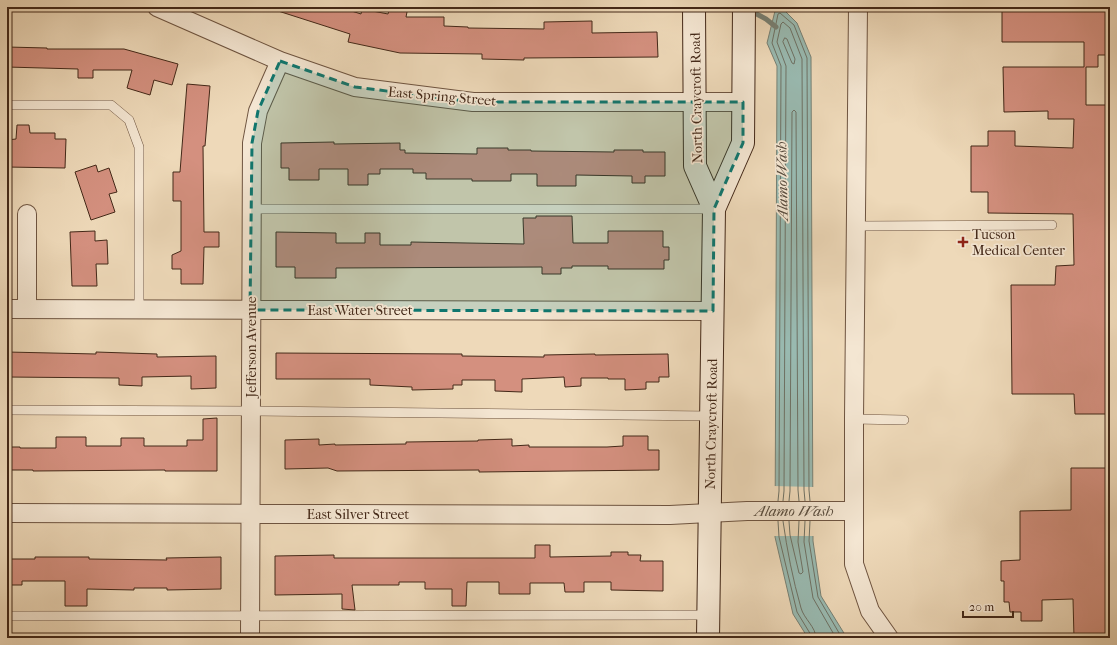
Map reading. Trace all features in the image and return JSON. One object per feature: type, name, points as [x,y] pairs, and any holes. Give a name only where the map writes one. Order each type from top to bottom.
[{"type":"main road","name":"North Craycroft Road","points":[[708,638],[714,209],[743,143],[744,7]]},
{"type":"main road","name":"North Craycroft Road","points":[[692,8],[695,166],[714,209]]},
{"type":"street","name":"East Spring Street","points":[[157,7],[280,61],[355,87],[473,102],[743,102]]},
{"type":"street","points":[[858,7],[854,564],[870,611],[890,638]]},
{"type":"street","name":"Jefferson Avenue","points":[[250,638],[251,157],[254,128],[258,111],[280,61]]},
{"type":"street","points":[[27,214],[27,309]]},
{"type":"street","name":"East Water Street","points":[[7,309],[713,311]]},
{"type":"street","name":"East Silver Street","points":[[7,513],[670,515],[772,510],[854,511]]},
{"type":"lane","points":[[7,105],[111,105],[129,120],[139,147],[139,309]]},
{"type":"lane","points":[[251,209],[714,209]]},
{"type":"lane","points":[[856,226],[1052,225]]},
{"type":"lane","points":[[7,410],[710,416]]},
{"type":"lane","points":[[854,419],[904,420]]},
{"type":"lane","points":[[7,616],[709,615]]},
{"type":"highlighted area","points":[[280,61],[355,87],[473,102],[743,102],[743,143],[714,209],[713,311],[250,310],[252,143],[258,111]]},
{"type":"water","name":"Alamo Wash","points":[[776,7],[781,7],[797,23],[811,57],[813,541],[821,596],[847,638],[808,638],[793,614],[775,537],[777,66],[767,43]]},
{"type":"pier","points":[[773,486],[814,487],[815,536],[773,536]]},
{"type":"building","points":[[276,7],[339,7],[361,14],[362,9],[388,14],[390,7],[408,7],[406,17],[444,17],[444,26],[468,28],[544,29],[544,22],[592,21],[592,33],[657,32],[658,57],[524,58],[524,60],[482,59],[482,54],[400,53],[348,42],[350,34],[275,10]]},
{"type":"building","points":[[1002,7],[1110,7],[1110,55],[1098,55],[1098,67],[1086,67],[1086,105],[1110,105],[1110,414],[1075,414],[1074,394],[1012,394],[1011,285],[1055,285],[1056,266],[1074,265],[1073,214],[988,213],[988,192],[971,192],[971,146],[988,146],[988,131],[1015,131],[1015,146],[1073,148],[1074,119],[1048,119],[1048,111],[1004,112],[1003,67],[1084,67],[1084,42],[1002,42]]},
{"type":"building","points":[[7,47],[47,49],[124,49],[178,64],[172,85],[154,80],[150,95],[127,88],[132,70],[93,70],[93,78],[78,78],[78,69],[7,67]]},
{"type":"building","points":[[187,84],[210,86],[205,146],[203,146],[204,232],[219,232],[219,247],[204,247],[203,284],[181,284],[181,269],[172,269],[172,255],[181,251],[181,201],[173,201],[173,172],[180,172]]},
{"type":"building","points":[[17,125],[29,125],[30,133],[55,133],[55,139],[66,139],[65,168],[7,167],[7,140],[16,139]]},
{"type":"building","points":[[334,142],[334,144],[400,143],[400,150],[405,150],[405,153],[477,154],[477,148],[508,148],[508,150],[531,151],[614,152],[614,150],[643,150],[643,152],[665,152],[665,176],[645,176],[645,183],[632,183],[632,176],[576,175],[576,186],[537,186],[537,174],[511,174],[511,181],[472,181],[472,179],[426,179],[426,173],[413,173],[413,169],[380,169],[380,174],[368,174],[368,185],[348,185],[348,169],[319,169],[319,180],[289,180],[289,168],[281,168],[281,143]]},
{"type":"building","points":[[96,165],[98,172],[109,168],[117,192],[109,194],[115,212],[91,220],[75,172]]},
{"type":"building","points":[[536,216],[572,216],[573,243],[608,243],[608,231],[663,231],[663,247],[669,247],[669,260],[664,260],[664,269],[608,269],[608,266],[572,266],[572,268],[561,268],[561,274],[542,274],[542,267],[336,268],[336,278],[295,278],[295,267],[276,267],[276,232],[336,233],[336,243],[365,243],[365,233],[380,233],[380,245],[411,245],[411,242],[524,244],[523,218],[536,218]]},
{"type":"building","points":[[95,231],[95,241],[107,240],[108,264],[96,264],[97,286],[72,286],[70,232]]},
{"type":"building","points":[[7,352],[157,354],[157,357],[216,356],[216,388],[191,389],[191,376],[142,377],[142,386],[119,385],[119,378],[7,377]]},
{"type":"building","points":[[276,353],[462,354],[462,356],[544,357],[544,355],[668,354],[669,377],[659,377],[659,382],[646,382],[646,389],[625,390],[625,379],[608,378],[581,378],[581,386],[565,387],[564,377],[522,379],[522,392],[495,391],[495,380],[462,380],[462,385],[453,385],[453,389],[412,390],[412,387],[370,385],[370,379],[276,379]]},
{"type":"building","points":[[217,418],[217,471],[7,470],[7,447],[56,448],[56,437],[86,437],[86,446],[121,446],[121,438],[144,438],[144,446],[187,446],[187,440],[203,440],[203,419]]},
{"type":"building","points":[[623,436],[648,436],[648,450],[659,450],[659,470],[479,472],[479,470],[337,471],[328,468],[285,469],[285,440],[319,439],[319,445],[335,445],[406,444],[406,442],[512,439],[512,446],[607,447],[623,446]]},
{"type":"building","points":[[1071,468],[1110,468],[1110,638],[1074,638],[1073,599],[1042,600],[1042,621],[1021,621],[1021,612],[1010,612],[1009,602],[1004,602],[1004,581],[1001,581],[1001,561],[1020,560],[1020,511],[1071,510]]},
{"type":"building","points":[[535,545],[550,545],[550,557],[611,556],[611,552],[628,552],[628,555],[641,555],[640,561],[663,561],[663,591],[611,590],[611,582],[584,582],[584,592],[565,592],[564,583],[530,583],[530,594],[499,594],[499,582],[467,582],[466,606],[452,606],[452,589],[425,589],[425,582],[399,582],[399,585],[352,585],[355,610],[342,609],[342,594],[275,595],[275,556],[334,555],[334,558],[535,558]]},
{"type":"building","points":[[35,557],[89,557],[89,559],[167,560],[166,558],[221,557],[221,589],[87,589],[87,606],[65,606],[65,581],[22,581],[22,585],[7,585],[7,559],[35,559]]},
{"type":"waterway","name":"Alamo Wash","points":[[749,10],[766,19],[776,27]]},
{"type":"place","name":"Tucson Medical Center","points":[[963,242]]}]
